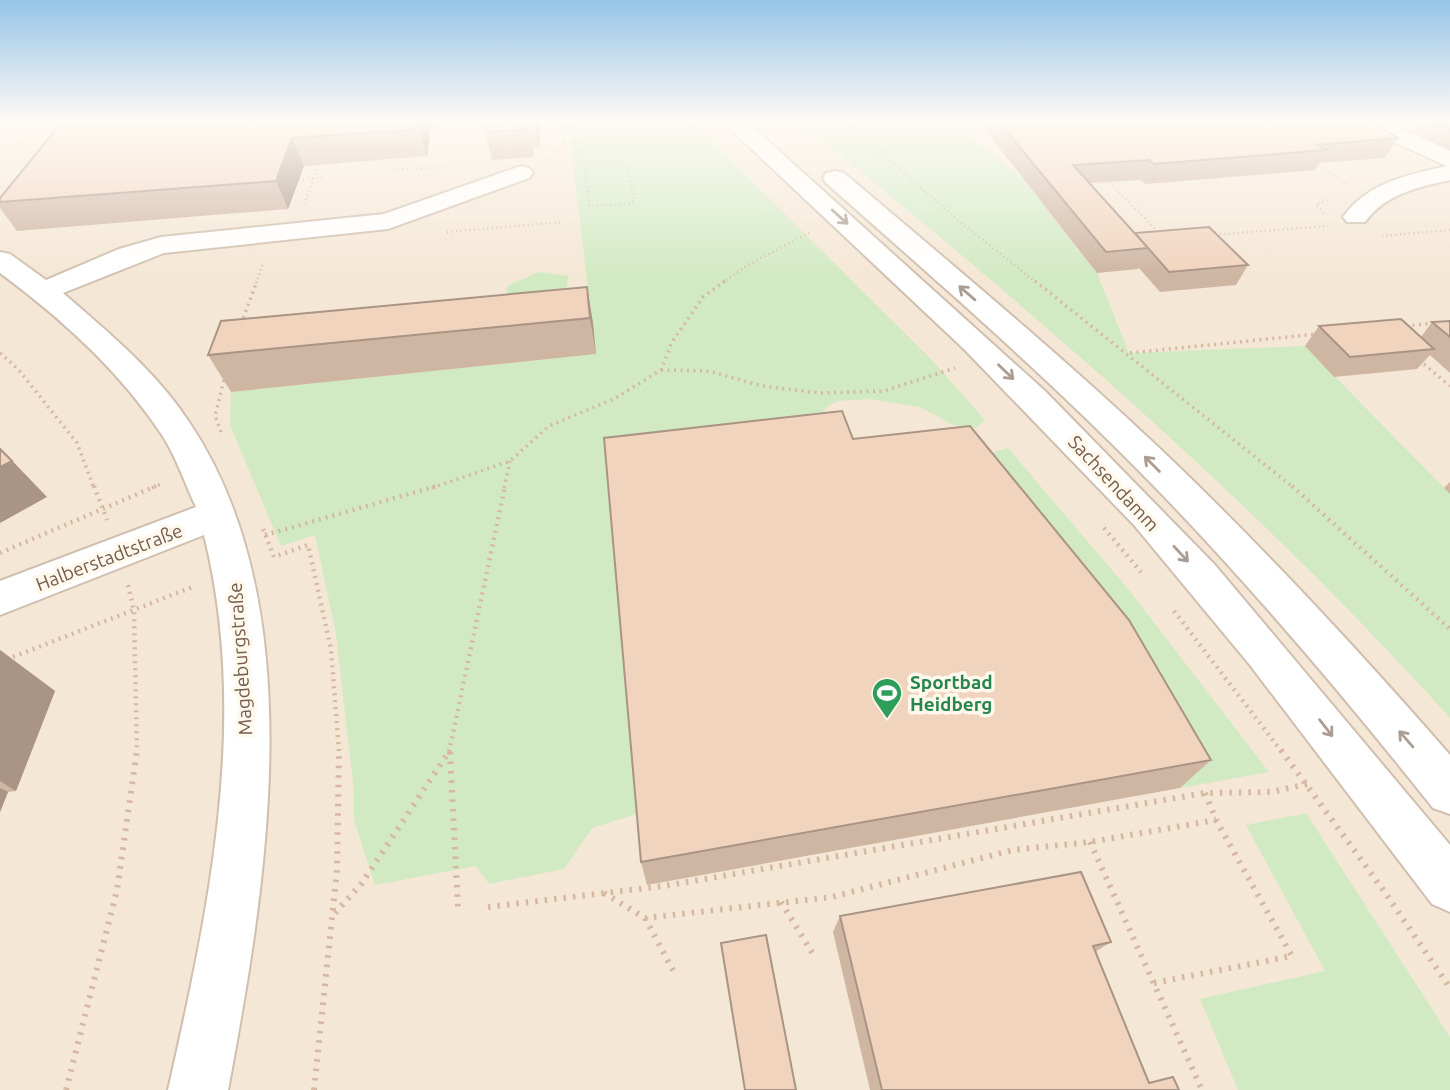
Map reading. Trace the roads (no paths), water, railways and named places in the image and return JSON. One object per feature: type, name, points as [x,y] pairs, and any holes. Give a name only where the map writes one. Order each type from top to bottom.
[{"type":"street","points":[[43,291],[129,255],[162,246],[388,220],[521,173]]},
{"type":"street","name":"Sachsendamm","points":[[774,173],[950,318],[1108,475],[1201,575],[1315,714],[1450,886]]},
{"type":"street","name":"Sachsendamm","points":[[828,173],[1063,378],[1143,455],[1292,610],[1450,792]]},
{"type":"street","points":[[1348,221],[1362,205],[1394,189],[1450,173]]},
{"type":"street","name":"Magdeburgstraße","points":[[0,260],[43,291],[117,356],[178,431],[237,531],[233,570],[241,630],[248,768],[226,950],[198,1090]]},
{"type":"street","name":"Halberstadtstraße","points":[[0,598],[121,554],[237,531]]},
{"type":"place","name":"Sportbad Heidberg","points":[[887,720]]}]
